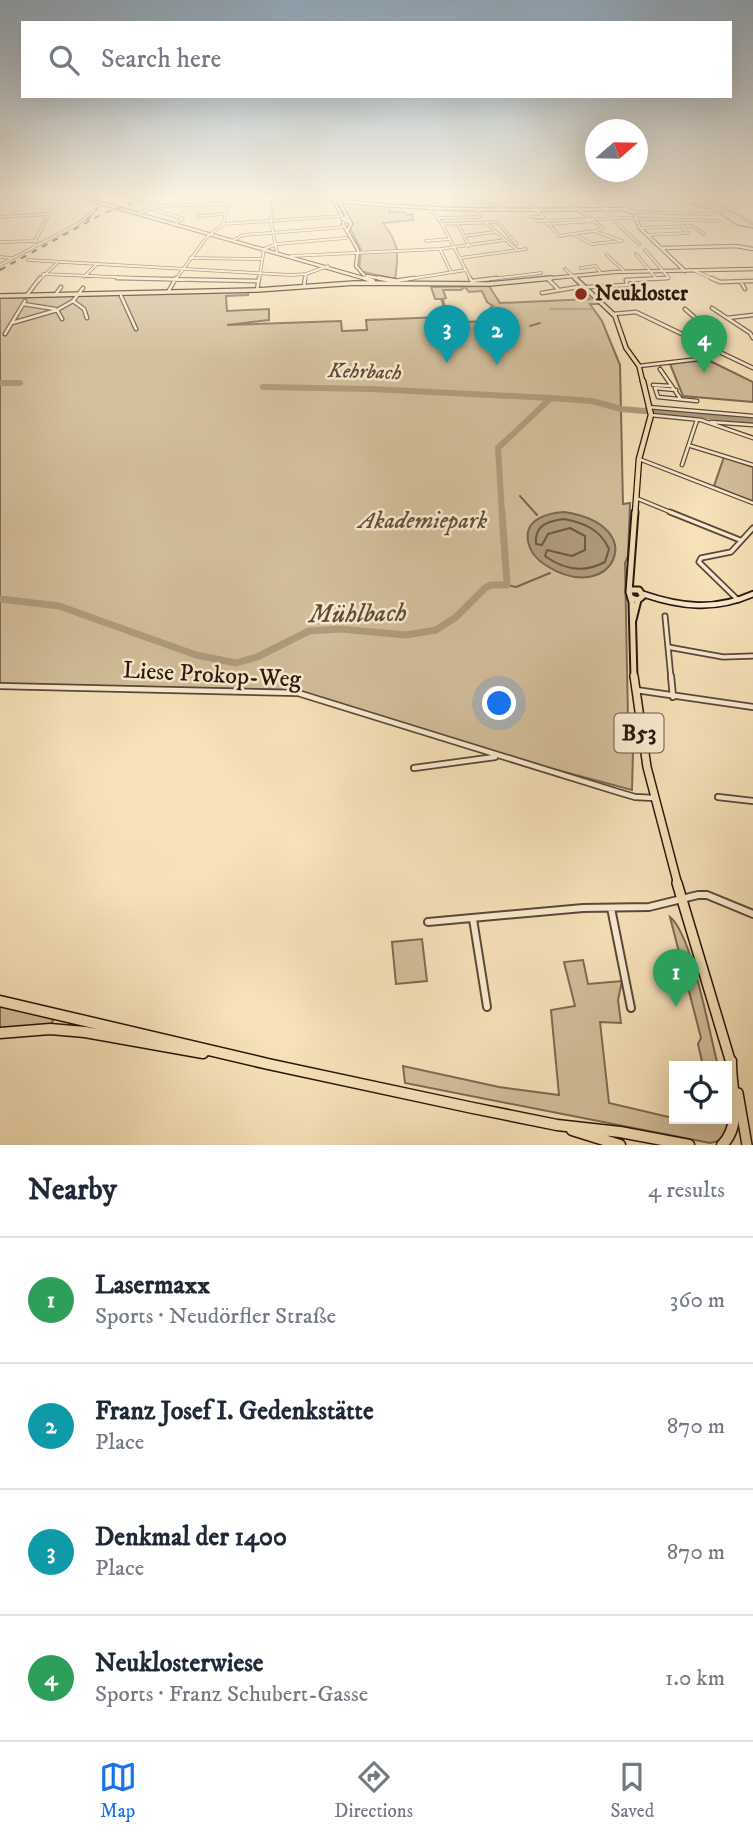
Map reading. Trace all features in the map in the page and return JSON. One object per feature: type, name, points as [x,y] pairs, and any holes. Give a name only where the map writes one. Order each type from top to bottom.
[{"type":"highway","points":[[0,1001],[268,1064],[557,1125],[620,1132],[689,1145]]},
{"type":"highway","points":[[0,1032],[50,1029],[85,1032],[268,1064]]},
{"type":"highway","points":[[722,1145],[728,1141],[735,1123],[732,1101]]},
{"type":"highway","points":[[557,1125],[620,1145]]},
{"type":"main road","points":[[272,250],[338,269],[355,271]]},
{"type":"main road","points":[[355,271],[358,252]]},
{"type":"main road","points":[[338,269],[355,271],[371,281],[380,281]]},
{"type":"main road","points":[[355,283],[364,278],[387,282],[479,284],[601,273],[753,269]]},
{"type":"main road","name":"B53","points":[[573,276],[613,314],[626,348],[639,366],[646,384],[650,411],[639,458],[632,578],[637,595],[633,620],[634,690],[638,725],[681,899],[731,1061]]},
{"type":"main road","points":[[387,282],[405,280],[434,284]]},
{"type":"main road","points":[[0,297],[257,290],[380,281]]},
{"type":"main road","name":"B53","points":[[732,1066],[747,1145]]},
{"type":"street","points":[[0,265],[28,250]]},
{"type":"street","points":[[167,292],[197,250]]},
{"type":"street","points":[[257,290],[263,250]]},
{"type":"street","points":[[291,256],[401,250]]},
{"type":"street","points":[[441,250],[451,272]]},
{"type":"street","points":[[455,250],[473,282],[541,273]]},
{"type":"street","points":[[460,258],[513,250]]},
{"type":"street","points":[[542,293],[558,289],[627,285],[626,280],[668,278],[665,271],[645,250]]},
{"type":"street","points":[[665,250],[685,271]]},
{"type":"street","points":[[636,254],[656,278]]},
{"type":"street","points":[[607,255],[625,272]]},
{"type":"street","points":[[0,257],[13,258]]},
{"type":"street","points":[[190,258],[261,259]]},
{"type":"street","points":[[28,260],[306,274],[328,266]]},
{"type":"street","points":[[27,295],[43,274],[58,262]]},
{"type":"street","points":[[84,277],[97,264]]},
{"type":"street","points":[[581,268],[595,266],[601,273]]},
{"type":"street","points":[[565,269],[573,276]]},
{"type":"street","points":[[405,280],[466,270]]},
{"type":"street","points":[[693,270],[720,282],[753,281]]},
{"type":"street","points":[[43,274],[146,280],[258,281]]},
{"type":"street","points":[[304,287],[306,274]]},
{"type":"street","points":[[547,278],[558,289]]},
{"type":"street","points":[[741,282],[745,289]]},
{"type":"street","points":[[55,294],[61,287]]},
{"type":"street","points":[[12,323],[57,310],[73,301],[83,288]]},
{"type":"street","points":[[121,296],[136,328]]},
{"type":"street","points":[[73,301],[84,309],[86,318]]},
{"type":"street","points":[[5,334],[24,302],[57,310],[62,319]]},
{"type":"street","points":[[712,308],[752,333],[753,338]]},
{"type":"street","points":[[685,309],[715,335],[711,348]]},
{"type":"street","points":[[613,314],[636,312],[753,368]]},
{"type":"street","points":[[725,318],[753,315]]},
{"type":"street","points":[[639,366],[699,359],[716,350]]},
{"type":"street","points":[[660,369],[662,376],[675,388],[680,399]]},
{"type":"street","points":[[675,388],[654,386],[657,397],[697,401]]},
{"type":"street","points":[[650,411],[753,416]]},
{"type":"street","points":[[650,411],[709,422],[753,438]]},
{"type":"street","points":[[682,465],[691,446],[697,419]]},
{"type":"street","points":[[709,422],[753,425]]},
{"type":"street","points":[[691,446],[753,465]]},
{"type":"street","points":[[639,458],[753,503]]},
{"type":"street","points":[[636,498],[740,540]]},
{"type":"street","points":[[739,601],[699,562],[701,558],[731,552],[743,534],[753,528]]},
{"type":"street","points":[[637,595],[718,607],[753,594]]},
{"type":"street","points":[[666,616],[673,697]]},
{"type":"street","points":[[668,648],[723,657],[753,656]]},
{"type":"street","name":"Liese Prokop-Weg","points":[[0,686],[290,692],[497,757],[635,797],[654,798]]},
{"type":"street","points":[[634,690],[753,707]]},
{"type":"street","name":"Liese Prokop-Weg","points":[[414,768],[497,757]]},
{"type":"street","points":[[718,797],[753,801]]},
{"type":"street","points":[[428,922],[583,908],[649,907],[698,895],[707,895],[753,914]]},
{"type":"street","points":[[611,908],[631,1008]]},
{"type":"street","points":[[472,919],[486,1007]]},
{"type":"green space","points":[[361,250],[396,250],[395,279],[359,271]]},
{"type":"green space","name":"Akademiepark","points":[[489,286],[500,303],[590,299],[581,287],[585,288],[601,304],[590,304],[602,321],[620,365],[623,504],[630,503],[628,556],[625,563],[628,720],[633,751],[632,790],[516,759],[293,690],[0,684],[0,298],[248,291],[248,295],[226,296],[227,311],[269,309],[269,320],[227,325],[341,321],[342,331],[367,330],[366,320],[442,317],[439,310],[454,311],[462,322],[490,321],[490,308],[493,306],[487,302],[482,291],[469,292],[465,287],[461,290],[443,290],[446,298],[443,299],[445,309],[441,299],[435,299],[431,287]]},
{"type":"green space","points":[[704,358],[753,382],[753,402],[683,396],[670,364]]},
{"type":"green space","points":[[724,457],[753,467],[753,502],[714,486]]},
{"type":"green space","points":[[670,917],[686,943],[693,964],[717,1061],[702,1061],[698,1044],[701,1038]]},
{"type":"green space","points":[[422,939],[427,981],[396,984],[392,942]]},
{"type":"green space","points":[[583,960],[588,984],[622,981],[618,1000],[621,1023],[600,1022],[609,1103],[669,1117],[669,1124],[728,1124],[729,1127],[723,1140],[710,1143],[405,1083],[403,1066],[499,1087],[559,1095],[551,1010],[575,1006],[564,962]]},
{"type":"green space","points":[[0,1001],[55,1014],[50,1029],[0,1033]]},
{"type":"water","points":[[564,512],[591,520],[608,532],[615,546],[613,559],[604,570],[590,577],[570,576],[544,564],[533,552],[528,533],[533,522]]},
{"type":"waterway","points":[[551,309],[592,309]]},
{"type":"waterway","points":[[530,326],[540,323]]},
{"type":"waterway","name":"Kehrbach","points":[[0,383],[20,383]]},
{"type":"waterway","name":"Kehrbach","points":[[263,387],[371,389],[551,398]]},
{"type":"waterway","name":"Mühlbach","points":[[502,514],[498,448],[551,398]]},
{"type":"waterway","name":"Kehrbach","points":[[551,398],[592,401],[621,409],[753,420]]},
{"type":"waterway","points":[[520,496],[537,515]]},
{"type":"waterway","name":"Mühlbach","points":[[0,599],[59,606],[196,655],[236,663],[257,657],[309,631],[340,629],[406,635],[436,630],[456,617],[485,588],[491,585],[507,585],[502,512]]},
{"type":"waterway","points":[[507,585],[516,587],[550,573]]},
{"type":"railway","points":[[0,270],[36,250]]},
{"type":"place","name":"Neukloster","points":[[581,294]]},
{"type":"place","name":"Denkmal der 1400","points":[[447,363]]},
{"type":"place","name":"Franz Josef I. Gedenkstätte","points":[[497,365]]},
{"type":"place","name":"Neuklosterwiese","points":[[704,373]]},
{"type":"place","name":"Lasermaxx","points":[[676,1007]]}]
